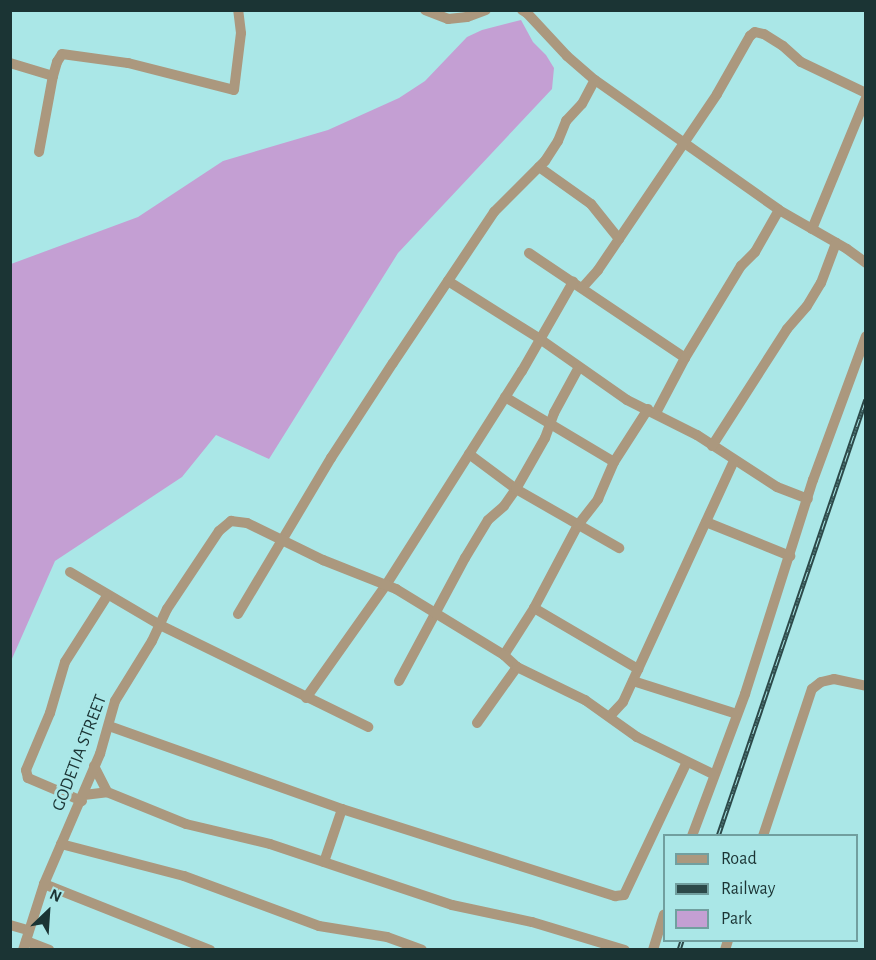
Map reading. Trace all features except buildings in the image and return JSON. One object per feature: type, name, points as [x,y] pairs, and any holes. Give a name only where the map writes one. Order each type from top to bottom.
[{"type":"street","points":[[39,152],[53,76],[62,54],[71,53],[128,63],[234,90],[241,33],[238,10]]},
{"type":"street","points":[[425,10],[447,19],[468,17],[486,10]]},
{"type":"street","points":[[522,10],[552,42],[595,80],[779,210],[866,263]]},
{"type":"street","points":[[306,698],[386,585],[540,339],[578,285],[619,239],[717,94],[750,36],[755,32],[783,46],[801,62],[866,93]]},
{"type":"street","points":[[10,63],[53,76]]},
{"type":"street","points":[[238,614],[284,541],[331,458],[494,212],[539,167],[558,141],[566,121],[582,104],[595,80]]},
{"type":"street","points":[[812,229],[866,98]]},
{"type":"street","points":[[539,167],[591,204],[619,239]]},
{"type":"street","points":[[504,655],[534,608],[578,525],[598,499],[614,462],[652,411],[741,266],[755,252],[779,210]]},
{"type":"street","points":[[712,446],[787,329],[807,306],[821,283],[836,243]]},
{"type":"street","points":[[529,253],[685,358]]},
{"type":"street","points":[[448,281],[540,339],[627,400],[652,411],[777,487],[808,499]]},
{"type":"street","points":[[693,834],[737,714],[808,499],[866,336]]},
{"type":"street","points":[[399,681],[488,520],[504,506],[516,489],[579,367]]},
{"type":"street","points":[[505,397],[614,462]]},
{"type":"street","points":[[469,454],[516,489],[619,548]]},
{"type":"street","points":[[610,716],[623,702],[734,461]]},
{"type":"street","name":"GODETIA STREET","points":[[26,940],[44,884],[83,798],[109,726],[115,701],[159,625],[219,531],[231,521],[247,523],[284,541]]},
{"type":"street","points":[[706,522],[790,556]]},
{"type":"street","points":[[284,541],[386,585],[436,612],[504,655],[518,667],[585,700],[638,737],[713,774]]},
{"type":"street","points":[[70,572],[159,625],[368,727]]},
{"type":"street","points":[[107,596],[65,662],[50,713],[26,770],[28,777],[83,798],[107,792],[186,824],[270,844],[452,905],[532,922],[625,950]]},
{"type":"street","points":[[534,608],[638,669]]},
{"type":"street","points":[[477,723],[518,667]]},
{"type":"street","points":[[764,834],[812,688],[821,681],[834,679],[866,687]]},
{"type":"street","points":[[633,681],[737,714]]},
{"type":"street","points":[[109,726],[342,809],[521,868],[615,896],[624,895],[687,762]]},
{"type":"street","points":[[94,766],[107,792]]},
{"type":"street","points":[[324,862],[342,809]]},
{"type":"street","points":[[61,844],[184,876],[319,926],[387,937],[422,950]]},
{"type":"street","points":[[44,884],[210,950]]},
{"type":"street","points":[[653,950],[663,918]]},
{"type":"street","points":[[10,925],[26,940],[49,950]]},
{"type":"green space","points":[[521,20],[533,42],[546,55],[554,68],[552,89],[398,253],[269,459],[216,435],[182,477],[55,561],[11,661],[11,264],[138,217],[223,161],[328,130],[399,98],[425,81],[467,37],[482,30]]},
{"type":"railway","points":[[719,834],[866,399]]},
{"type":"railway","points":[[679,950],[681,942]]}]
